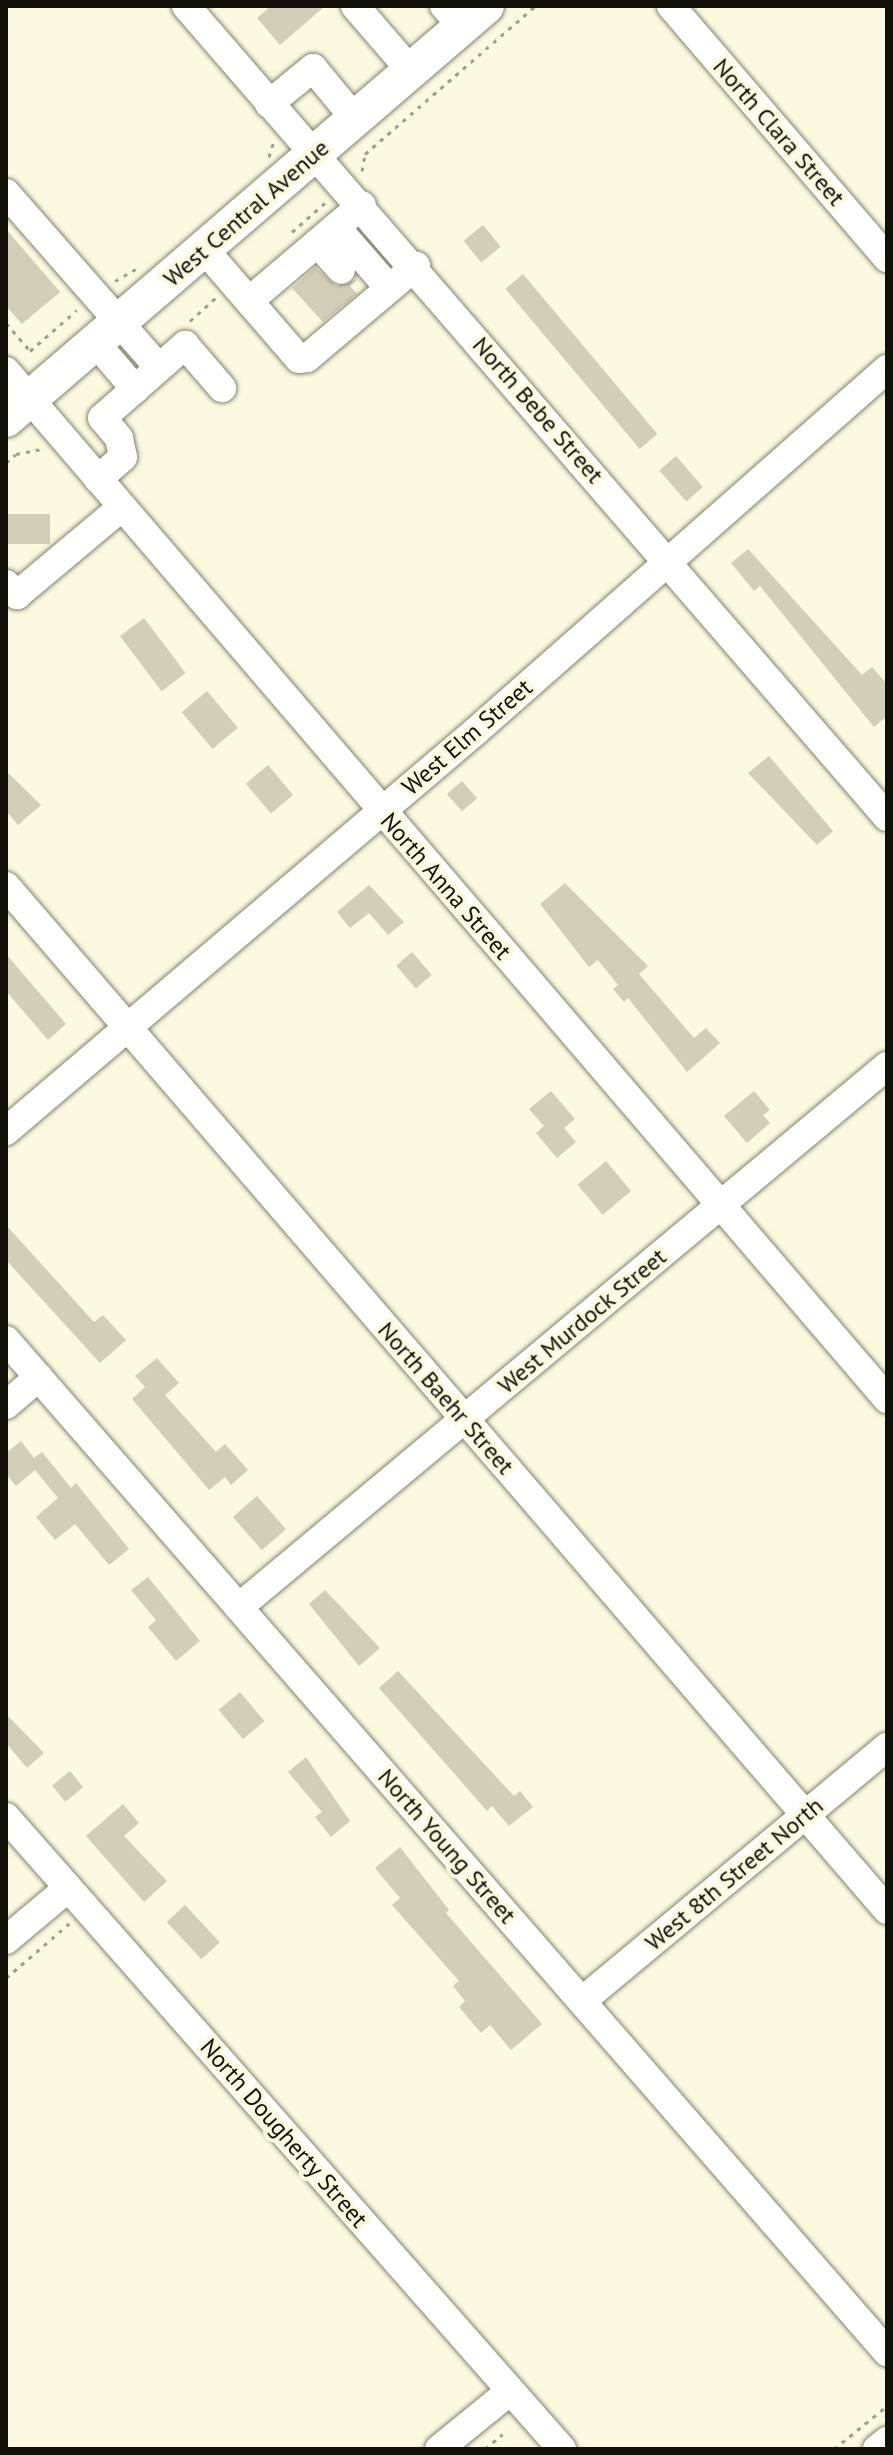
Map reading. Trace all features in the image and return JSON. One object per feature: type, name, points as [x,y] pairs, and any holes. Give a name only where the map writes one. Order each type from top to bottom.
[{"type":"main road","name":"West Central Avenue","points":[[18,409],[411,71],[464,13]]},
{"type":"street","name":"North Bebe Street","points":[[186,6],[313,155],[416,266],[887,817]]},
{"type":"street","points":[[355,6],[411,71]]},
{"type":"street","name":"North Clara Street","points":[[671,6],[887,258]]},
{"type":"street","points":[[269,104],[313,68],[355,119]]},
{"type":"street","points":[[6,193],[95,295],[107,332],[135,389]]},
{"type":"street","points":[[241,292],[327,235],[353,196]]},
{"type":"street","points":[[327,235],[363,283]]},
{"type":"street","points":[[327,235],[363,283]]},
{"type":"street","points":[[204,249],[299,359],[307,358],[363,283],[416,266]]},
{"type":"street","points":[[107,332],[159,368]]},
{"type":"street","points":[[98,479],[123,457],[119,438],[102,418],[185,345],[222,388]]},
{"type":"street","name":"West Elm Street","points":[[6,1131],[382,811],[887,369]]},
{"type":"street","name":"North Anna Street","points":[[6,371],[18,409],[60,435],[887,1399]]},
{"type":"street","points":[[6,584],[17,595],[122,507]]},
{"type":"street","name":"North Baehr Street","points":[[6,886],[887,1910]]},
{"type":"street","name":"West Murdock Street","points":[[239,1607],[887,1066]]},
{"type":"street","name":"North Young Street","points":[[6,1340],[887,2352]]},
{"type":"street","points":[[6,1405],[39,1377]]},
{"type":"street","name":"West 8th Street North","points":[[582,2001],[887,1747]]},
{"type":"street","name":"North Dougherty Street","points":[[6,1817],[562,2449]]},
{"type":"street","points":[[6,1940],[68,1888]]},
{"type":"street","points":[[439,2449],[510,2391]]},
{"type":"street","points":[[877,2449],[887,2441]]},
{"type":"path","points":[[289,234],[353,196],[365,168],[365,154],[535,6]]},
{"type":"path","points":[[268,160],[275,137],[288,126]]},
{"type":"path","points":[[6,323],[30,351],[95,295],[138,268]]},
{"type":"path","points":[[180,329],[241,292]]},
{"type":"path","points":[[6,463],[16,454],[46,448],[60,435]]},
{"type":"path","points":[[834,2449],[887,2406]]},
{"type":"path","points":[[485,2449],[503,2434]]},
{"type":"building","points":[[271,6],[325,6],[280,45],[257,18]]},
{"type":"building","points":[[483,225],[501,247],[481,262],[464,241]]},
{"type":"building","points":[[6,229],[60,292],[22,324],[6,306]]},
{"type":"building","points":[[315,267],[336,286],[358,279],[350,286],[357,294],[323,322],[292,288]]},
{"type":"building","points":[[523,274],[657,434],[640,449],[505,289]]},
{"type":"building","points":[[676,456],[703,487],[686,501],[659,470]]},
{"type":"building","points":[[6,514],[50,514],[50,544],[6,544]]},
{"type":"building","points":[[748,549],[862,675],[872,667],[887,684],[887,716],[874,727],[760,586],[754,591],[731,563]]},
{"type":"building","points":[[144,618],[186,673],[162,691],[120,636]]},
{"type":"building","points":[[207,691],[238,728],[213,749],[182,712]]},
{"type":"building","points":[[769,756],[833,831],[817,845],[748,773]]},
{"type":"building","points":[[268,765],[293,795],[271,814],[246,784]]},
{"type":"building","points":[[6,771],[41,805],[18,825],[6,811]]},
{"type":"building","points":[[462,781],[477,798],[462,811],[447,794]]},
{"type":"building","points":[[565,883],[648,966],[639,974],[694,1038],[706,1028],[720,1043],[687,1072],[628,998],[624,1002],[613,989],[618,985],[598,960],[589,967],[540,904]]},
{"type":"building","points":[[369,885],[404,922],[388,935],[369,913],[350,928],[337,912]]},
{"type":"building","points":[[412,952],[432,975],[416,988],[396,966]]},
{"type":"building","points":[[6,954],[66,1024],[48,1040],[6,991]]},
{"type":"building","points":[[551,1091],[575,1119],[564,1128],[576,1142],[557,1158],[536,1133],[544,1126],[529,1109]]},
{"type":"building","points":[[754,1091],[770,1110],[763,1115],[770,1123],[747,1143],[724,1116]]},
{"type":"building","points":[[606,1161],[631,1191],[603,1215],[578,1185]]},
{"type":"building","points":[[6,1225],[94,1322],[103,1315],[126,1340],[100,1363],[6,1260]]},
{"type":"building","points":[[157,1358],[179,1383],[165,1395],[216,1452],[225,1444],[248,1470],[231,1485],[225,1477],[209,1490],[132,1399],[145,1387],[135,1376]]},
{"type":"building","points":[[21,1441],[34,1458],[42,1452],[71,1488],[76,1483],[129,1549],[109,1565],[75,1524],[55,1540],[36,1517],[58,1498],[35,1470],[16,1486],[6,1474],[6,1453]]},
{"type":"building","points":[[257,1496],[286,1529],[262,1550],[233,1517]]},
{"type":"building","points":[[148,1577],[200,1641],[176,1661],[148,1627],[156,1620],[131,1590]]},
{"type":"building","points":[[325,1590],[380,1648],[359,1666],[309,1604]]},
{"type":"building","points":[[398,1671],[514,1796],[520,1791],[533,1807],[509,1826],[492,1806],[487,1811],[379,1688]]},
{"type":"building","points":[[240,1692],[264,1721],[243,1739],[219,1710]]},
{"type":"building","points":[[6,1714],[44,1753],[27,1768],[6,1743]]},
{"type":"building","points":[[306,1757],[350,1821],[331,1837],[315,1817],[322,1812],[288,1772]]},
{"type":"building","points":[[70,1771],[83,1787],[65,1802],[52,1785]]},
{"type":"building","points":[[123,1804],[139,1823],[124,1836],[167,1881],[144,1902],[86,1836]]},
{"type":"building","points":[[400,1847],[449,1910],[446,1913],[542,2024],[511,2050],[490,2025],[481,2033],[459,2007],[465,2001],[453,1986],[459,1981],[392,1905],[400,1898],[375,1868]]},
{"type":"building","points":[[185,1905],[220,1942],[201,1959],[167,1922]]}]
